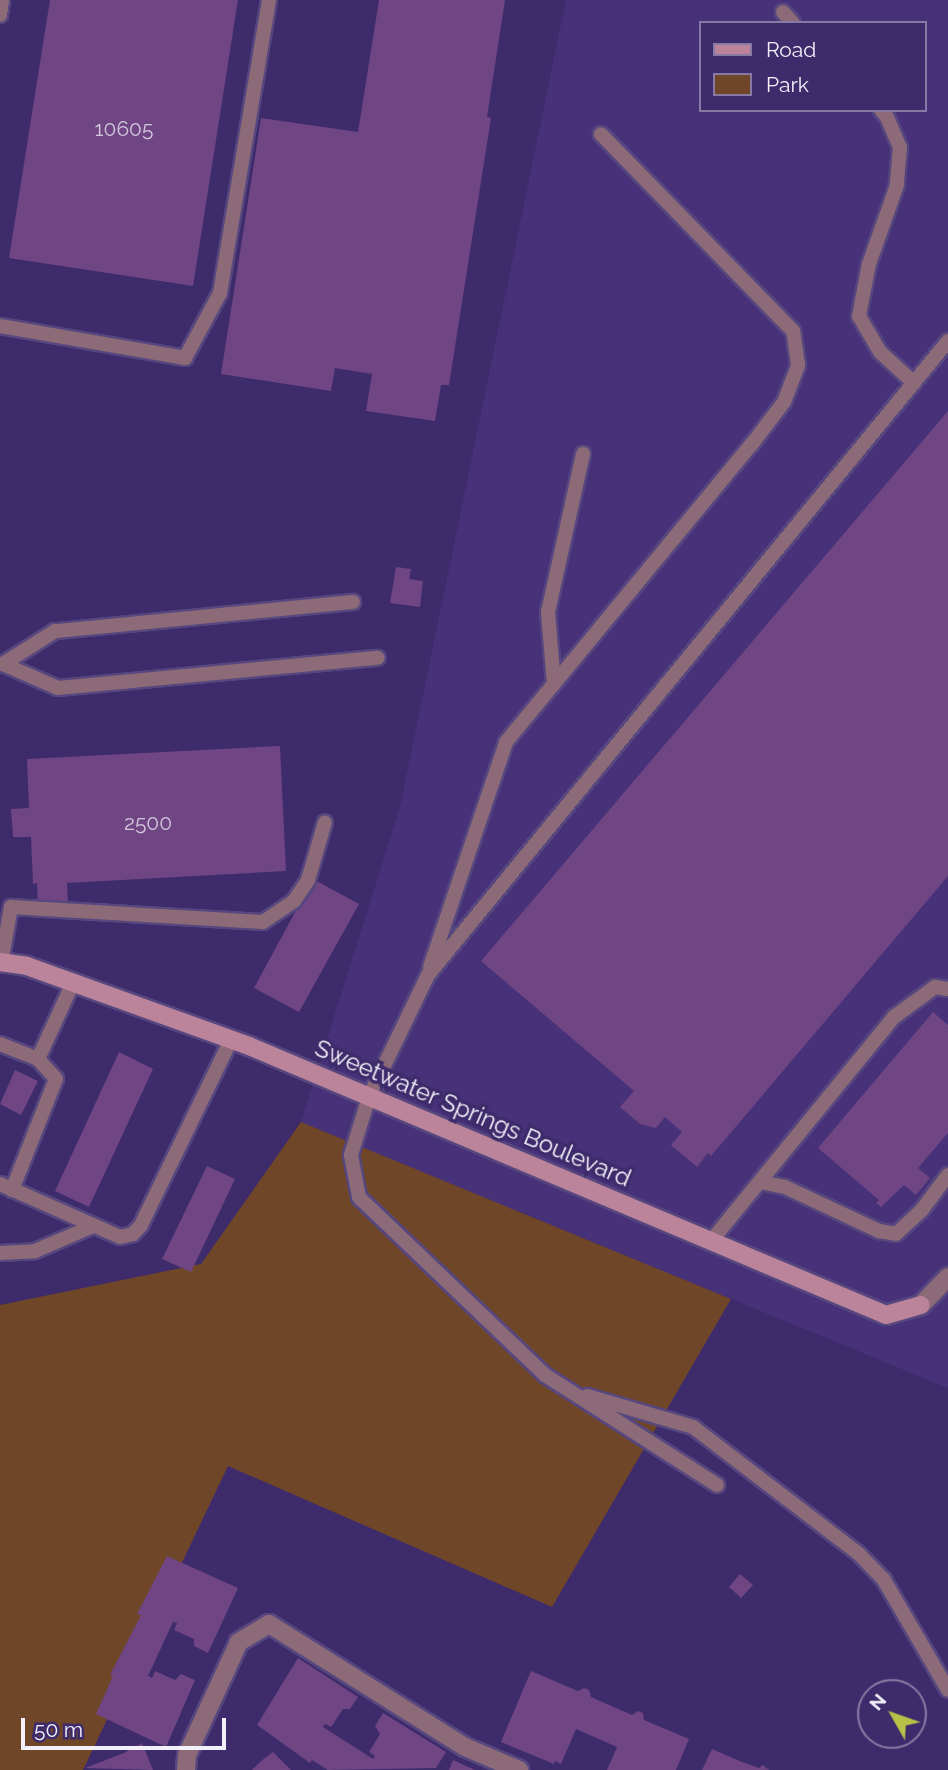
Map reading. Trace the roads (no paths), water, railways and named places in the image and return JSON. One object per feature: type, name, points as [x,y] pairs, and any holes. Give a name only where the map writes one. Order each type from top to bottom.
[{"type":"street","name":"Sweetwater Springs Boulevard","points":[[0,963],[27,966],[231,1040],[886,1315],[921,1305],[948,1277]]},
{"type":"street","points":[[186,1770],[187,1755],[239,1642],[269,1624],[465,1747],[519,1770]]},
{"type":"lane","points":[[0,15],[2,0]]},
{"type":"lane","points":[[0,326],[185,358],[220,293],[269,0]]},
{"type":"lane","points":[[883,112],[900,147],[897,186],[869,264],[859,316],[880,352],[914,383]]},
{"type":"lane","points":[[601,134],[793,331],[798,365],[784,402],[760,434],[506,742],[428,975],[369,1097],[351,1155],[359,1197],[545,1375],[717,1485]]},
{"type":"lane","points":[[428,975],[948,341]]},
{"type":"lane","points":[[554,684],[548,612],[583,454]]},
{"type":"lane","points":[[1,664],[55,631],[353,602]]},
{"type":"lane","points":[[1,664],[58,688],[379,658]]},
{"type":"lane","points":[[0,963],[11,906],[263,922],[294,901],[308,880],[325,822]]},
{"type":"lane","points":[[37,1059],[73,983]]},
{"type":"lane","points":[[712,1241],[894,1017],[934,987],[948,989]]},
{"type":"lane","points":[[0,1044],[37,1059],[56,1079],[53,1093],[6,1187],[120,1237],[132,1234],[141,1225],[231,1040]]},
{"type":"lane","points":[[760,1182],[785,1187],[879,1230],[896,1234],[920,1211],[948,1175]]},
{"type":"lane","points":[[0,1253],[35,1251],[93,1226]]},
{"type":"lane","points":[[569,1391],[693,1427],[859,1554],[884,1580],[948,1690]]}]
